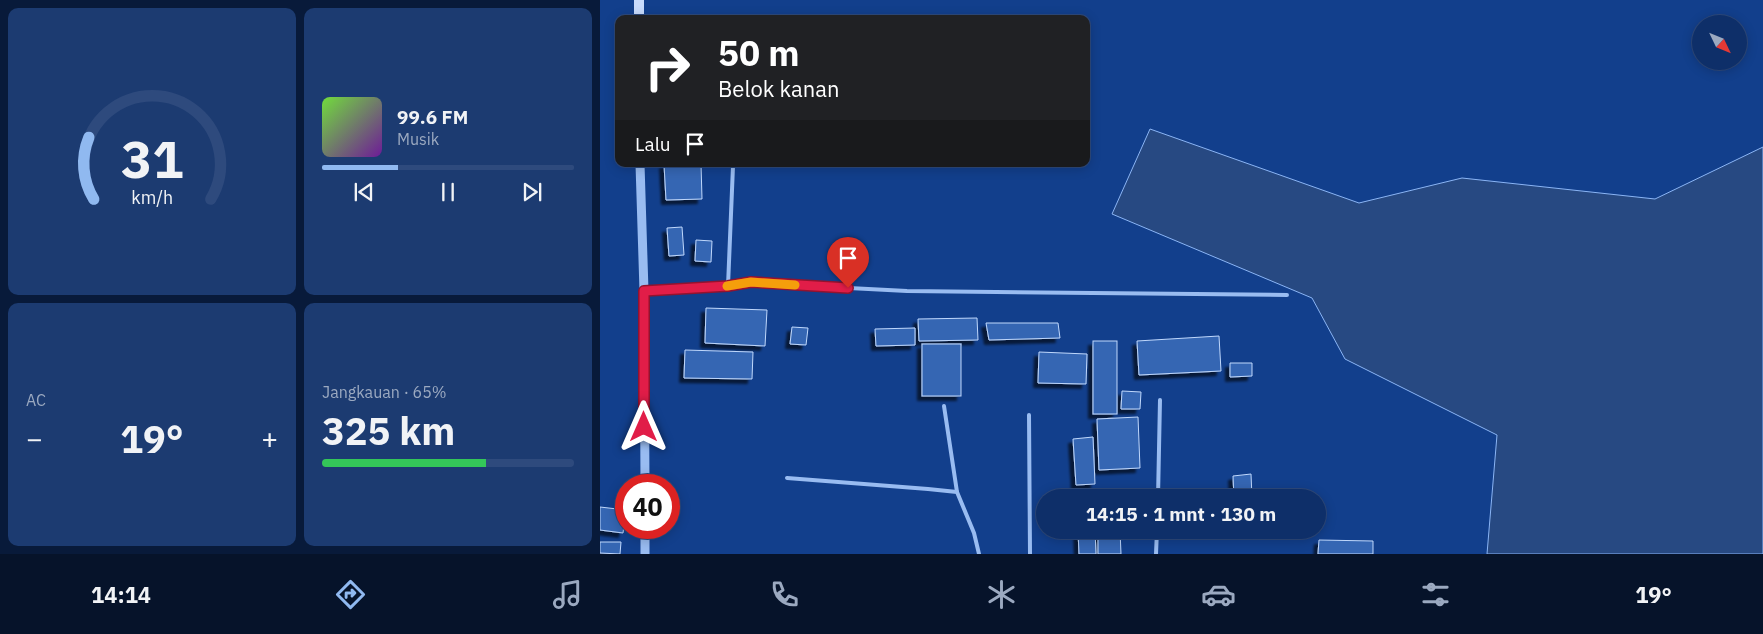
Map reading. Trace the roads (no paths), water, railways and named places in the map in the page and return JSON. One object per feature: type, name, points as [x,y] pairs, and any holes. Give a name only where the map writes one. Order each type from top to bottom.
[{"type":"main road","points":[[639,0],[639,15]]},
{"type":"street","points":[[640,167],[644,291],[645,474]]},
{"type":"street","points":[[645,539],[645,554]]},
{"type":"lane","points":[[728,286],[733,167]]},
{"type":"lane","points":[[644,291],[728,286],[751,282],[907,290],[1287,295]]},
{"type":"lane","points":[[1158,489],[1160,400]]},
{"type":"lane","points":[[944,406],[957,492],[974,533],[979,554]]},
{"type":"lane","points":[[1028,415],[1030,554]]},
{"type":"lane","points":[[787,478],[957,492]]},
{"type":"lane","points":[[1156,554],[1157,539]]},
{"type":"water","points":[[1150,129],[1359,203],[1462,178],[1655,199],[1763,147],[1763,554],[1487,554],[1497,435],[1345,359],[1312,298],[1112,214]]}]
